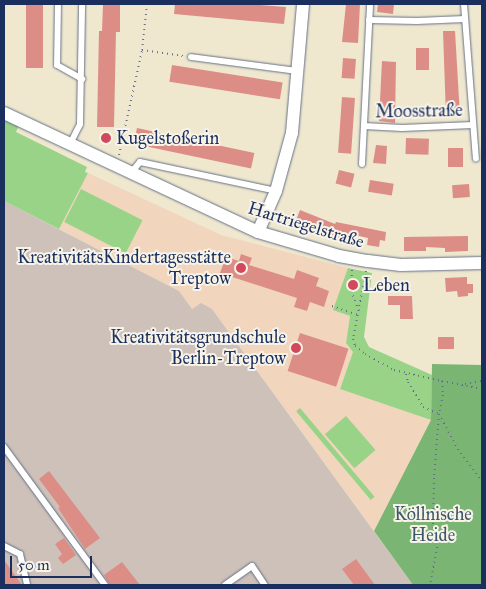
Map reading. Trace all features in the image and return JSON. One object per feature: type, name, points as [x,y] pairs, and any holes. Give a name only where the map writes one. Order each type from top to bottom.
[{"type":"street","points":[[258,232],[276,190],[292,133],[304,4]]},
{"type":"street","name":"Hartriegelstraße","points":[[4,113],[258,232],[339,256],[368,262],[401,266],[482,263]]},
{"type":"lane","points":[[58,4],[57,65],[82,79]]},
{"type":"lane","points":[[70,144],[80,124],[82,4]]},
{"type":"lane","name":"Moosstraße","points":[[362,164],[370,4]]},
{"type":"lane","name":"Moosstraße","points":[[464,4],[476,159]]},
{"type":"lane","points":[[369,20],[465,19]]},
{"type":"lane","points":[[191,56],[298,71]]},
{"type":"lane","name":"Moosstraße","points":[[364,126],[402,128],[473,125]]},
{"type":"lane","name":"Hartriegelstraße","points":[[131,174],[140,162],[276,190]]},
{"type":"lane","points":[[4,447],[105,585]]},
{"type":"lane","points":[[4,546],[20,554],[28,585]]},
{"type":"lane","points":[[225,585],[252,566],[265,585]]},
{"type":"path","points":[[116,167],[142,50],[147,4]]},
{"type":"path","points":[[142,50],[191,56]]},
{"type":"path","points":[[368,262],[354,339],[355,346],[376,361],[406,374],[482,388]]},
{"type":"path","points":[[350,266],[352,271],[350,291],[359,311]]},
{"type":"path","points":[[332,306],[358,315]]},
{"type":"path","points":[[406,374],[408,382],[423,407],[439,414],[458,449],[482,481]]},
{"type":"path","points":[[430,585],[439,537],[433,527],[434,478],[439,414],[443,395],[442,381]]},
{"type":"path","points":[[462,384],[482,381]]},
{"type":"shaded area","name":"Kreativitätsgrundschule Berlin-Treptow","points":[[88,173],[221,235],[348,268],[334,310],[350,316],[346,343],[353,352],[340,389],[431,420],[374,531],[212,309],[192,309],[179,291],[59,229]]},
{"type":"shaded area","points":[[4,201],[179,291],[192,309],[201,303],[212,309],[413,585],[4,585]]},
{"type":"green space","points":[[4,117],[19,125],[16,132],[87,167],[85,172],[88,173],[59,229],[4,201]]},
{"type":"green space","points":[[81,189],[142,220],[126,253],[64,222]]},
{"type":"green space","points":[[348,268],[372,273],[364,337],[369,347],[432,375],[431,420],[340,389],[353,352],[346,343],[350,316],[333,310]]},
{"type":"green space","name":"Köllnische Heide","points":[[432,364],[482,365],[482,585],[413,585],[374,531],[431,420]]},
{"type":"green space","points":[[300,408],[375,497],[371,500],[296,411]]},
{"type":"green space","points":[[346,416],[376,450],[354,468],[325,434]]},
{"type":"building","points":[[26,4],[43,4],[43,68],[26,68]]},
{"type":"building","points":[[103,4],[120,4],[120,32],[116,32],[114,127],[97,127],[99,31],[102,31]]},
{"type":"building","points":[[175,4],[248,4],[286,7],[284,24],[174,14]]},
{"type":"building","points":[[346,4],[360,4],[358,43],[342,42]]},
{"type":"building","points":[[378,4],[394,4],[393,14],[377,12]]},
{"type":"building","points":[[443,31],[455,31],[460,116],[446,117]]},
{"type":"building","points":[[416,48],[429,48],[429,70],[416,70]]},
{"type":"building","points":[[343,58],[356,59],[355,79],[342,78]]},
{"type":"building","points":[[382,61],[396,62],[395,123],[379,121]]},
{"type":"building","points":[[172,65],[283,83],[280,99],[169,82]]},
{"type":"building","points":[[342,97],[355,98],[351,154],[338,153]]},
{"type":"building","points":[[137,128],[254,153],[251,169],[134,144]]},
{"type":"building","points":[[406,138],[429,139],[428,155],[405,154]]},
{"type":"building","points":[[376,145],[387,146],[386,164],[373,163]]},
{"type":"building","points":[[448,148],[463,148],[463,167],[448,167]]},
{"type":"building","points":[[339,170],[355,174],[351,187],[336,184]]},
{"type":"building","points":[[370,180],[394,184],[392,196],[368,192]]},
{"type":"building","points":[[469,184],[470,197],[453,198],[452,185]]},
{"type":"building","points":[[300,210],[335,224],[336,222],[386,232],[385,241],[380,240],[379,247],[367,245],[368,238],[350,234],[349,241],[327,236],[295,223]]},
{"type":"building","points":[[468,236],[468,251],[445,252],[445,248],[426,247],[426,251],[404,251],[404,237]]},
{"type":"building","points":[[241,254],[252,258],[249,265],[294,279],[297,270],[319,278],[316,286],[329,291],[324,307],[310,302],[307,311],[294,307],[297,298],[220,273],[226,257],[239,261]]},
{"type":"building","points":[[467,277],[467,284],[473,284],[473,293],[468,293],[468,296],[458,297],[457,291],[446,292],[445,278]]},
{"type":"building","points":[[388,296],[412,296],[413,319],[400,319],[400,305],[388,305]]},
{"type":"building","points":[[300,333],[349,349],[336,387],[288,371]]},
{"type":"building","points":[[438,337],[454,337],[454,349],[438,349]]},
{"type":"building","points":[[49,471],[100,538],[85,549],[58,508],[60,507],[39,479]]},
{"type":"building","points":[[64,538],[76,555],[63,564],[58,558],[62,554],[55,544]]},
{"type":"building","points":[[356,559],[375,585],[354,585],[342,569]]},
{"type":"building","points":[[4,560],[22,585],[4,585]]},
{"type":"building","points":[[122,562],[140,585],[110,585],[104,575]]},
{"type":"place","name":"Kugelstoßerin","points":[[106,138]]},
{"type":"place","name":"KreativitätsKindertagesstätte Treptow","points":[[241,268]]},
{"type":"place","name":"Leben","points":[[353,285]]},
{"type":"place","name":"Kreativitätsgrundschule Berlin-Treptow","points":[[296,348]]}]
